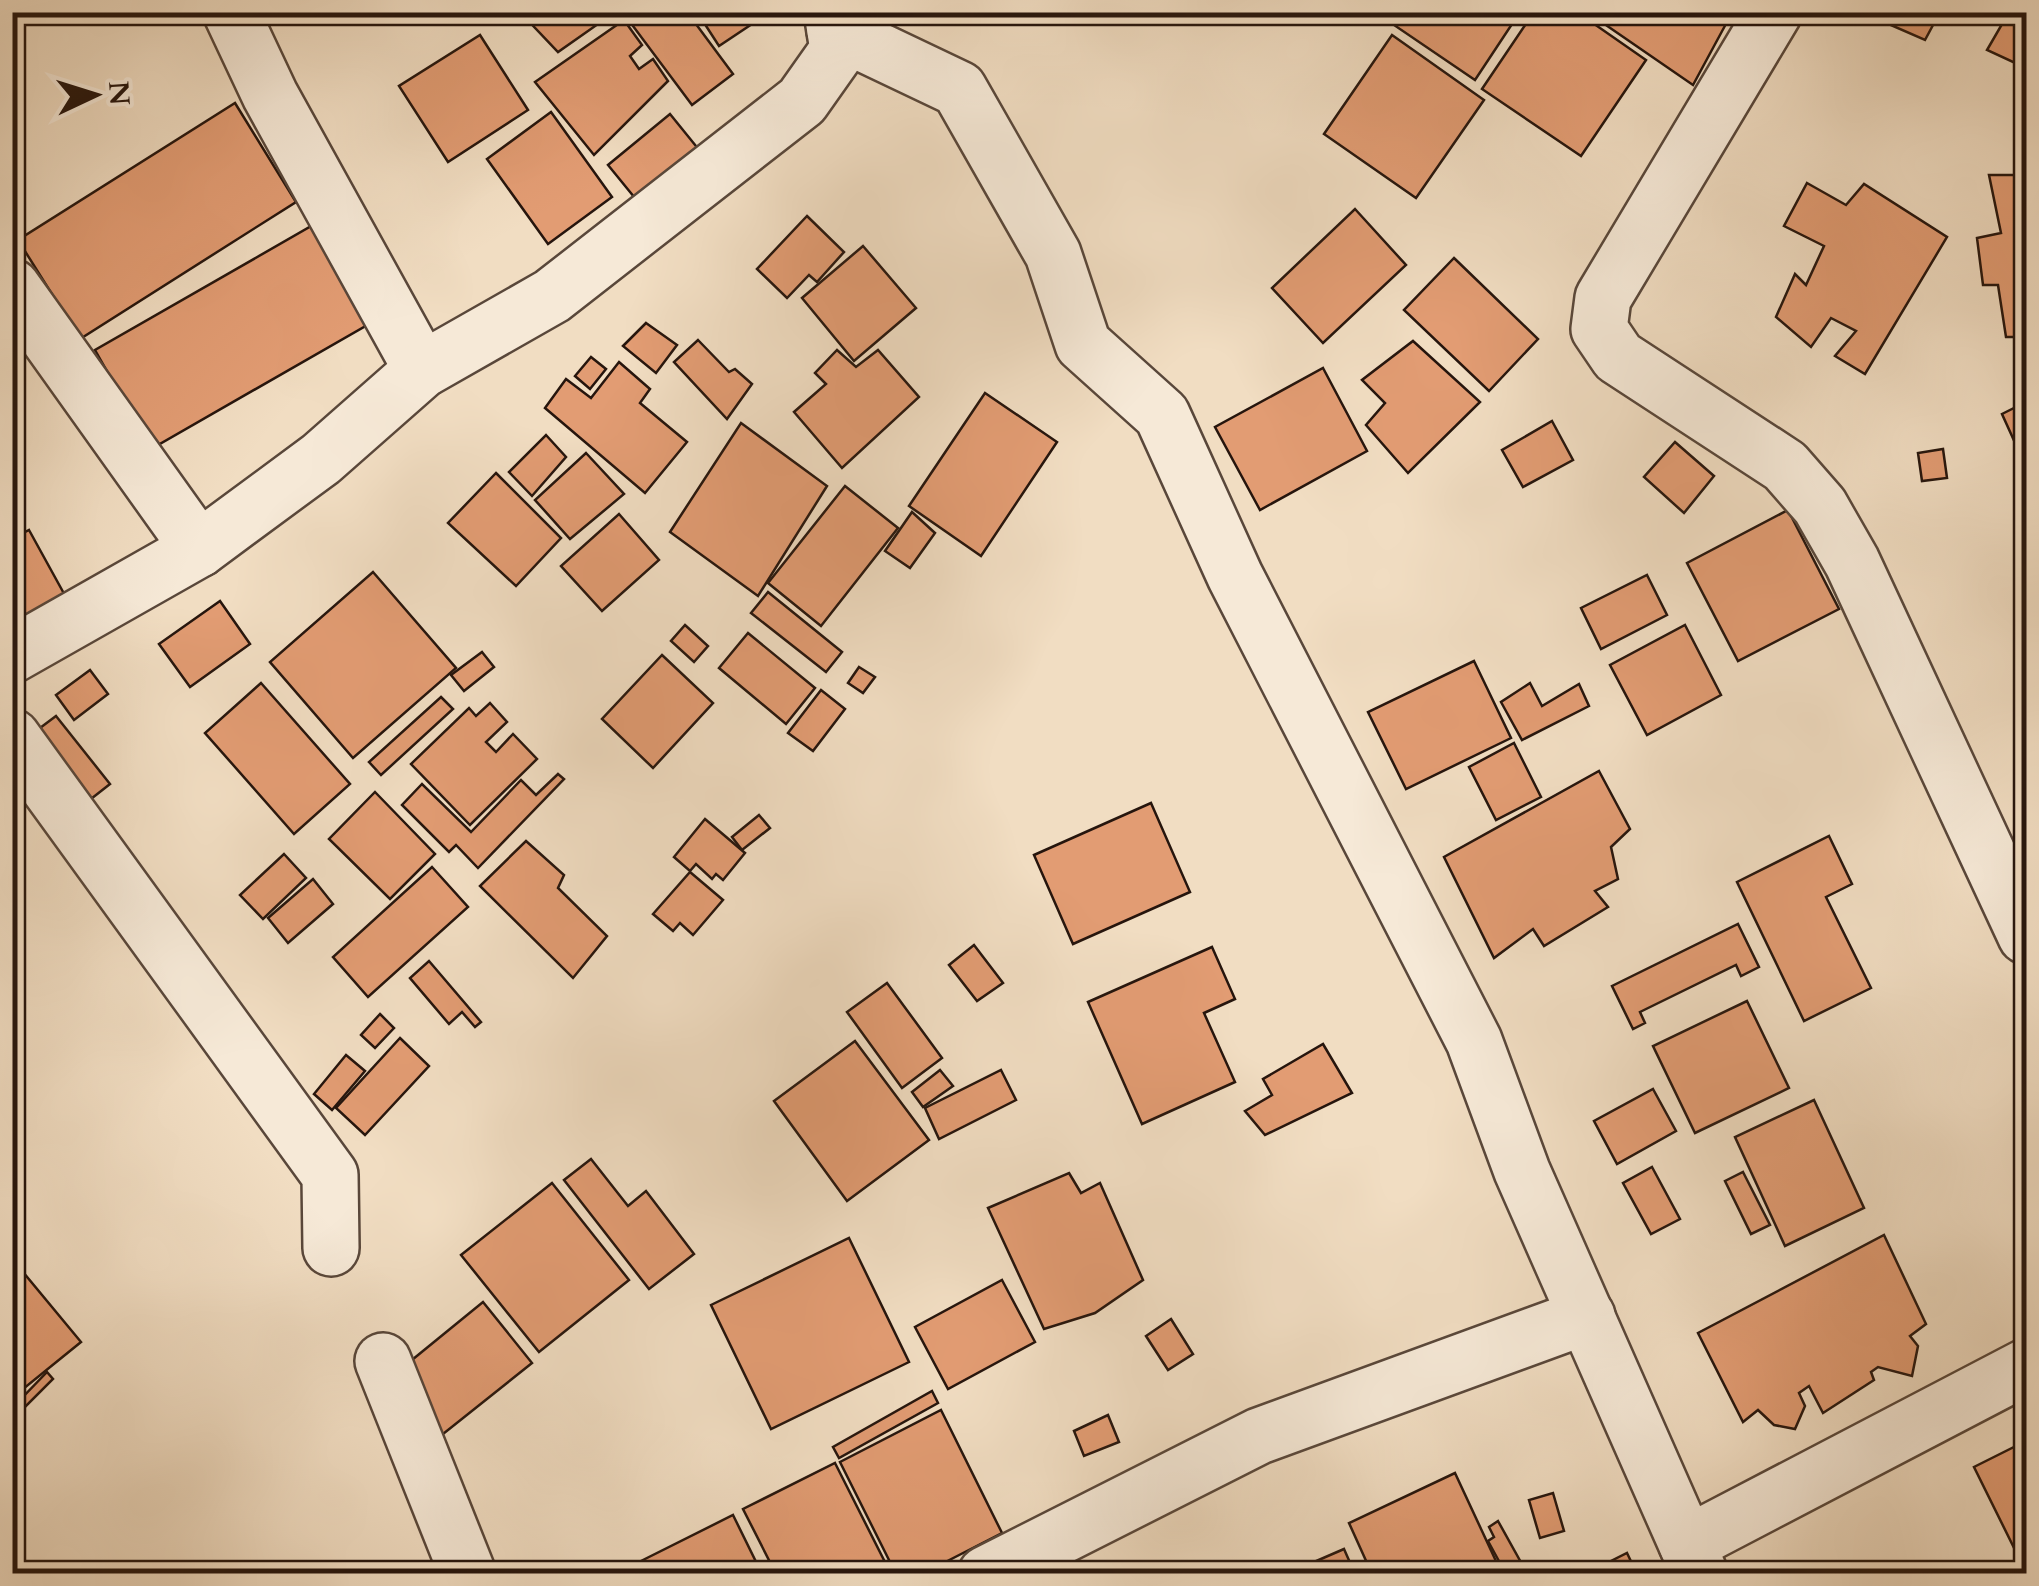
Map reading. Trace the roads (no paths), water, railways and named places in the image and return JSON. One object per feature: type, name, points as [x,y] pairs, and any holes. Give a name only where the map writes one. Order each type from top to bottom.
[{"type":"street","points":[[231,12],[270,95],[422,370]]},
{"type":"street","points":[[1774,12],[1603,298],[1599,329],[1618,357],[1785,466],[1820,506],[1852,562],[2026,936]]},
{"type":"street","points":[[12,656],[200,549],[322,459],[422,370],[552,296],[761,135],[802,101],[838,50],[834,22]]},
{"type":"street","points":[[834,22],[959,89],[1053,254],[1083,344],[1162,416],[1235,576],[1474,1041],[1522,1171],[1694,1558],[2026,1367]]},
{"type":"street","points":[[12,287],[200,549]]},
{"type":"street","points":[[12,737],[330,1175],[331,1248]]},
{"type":"street","points":[[986,1574],[1259,1436],[1587,1316]]},
{"type":"street","points":[[383,1360],[468,1574]]}]
